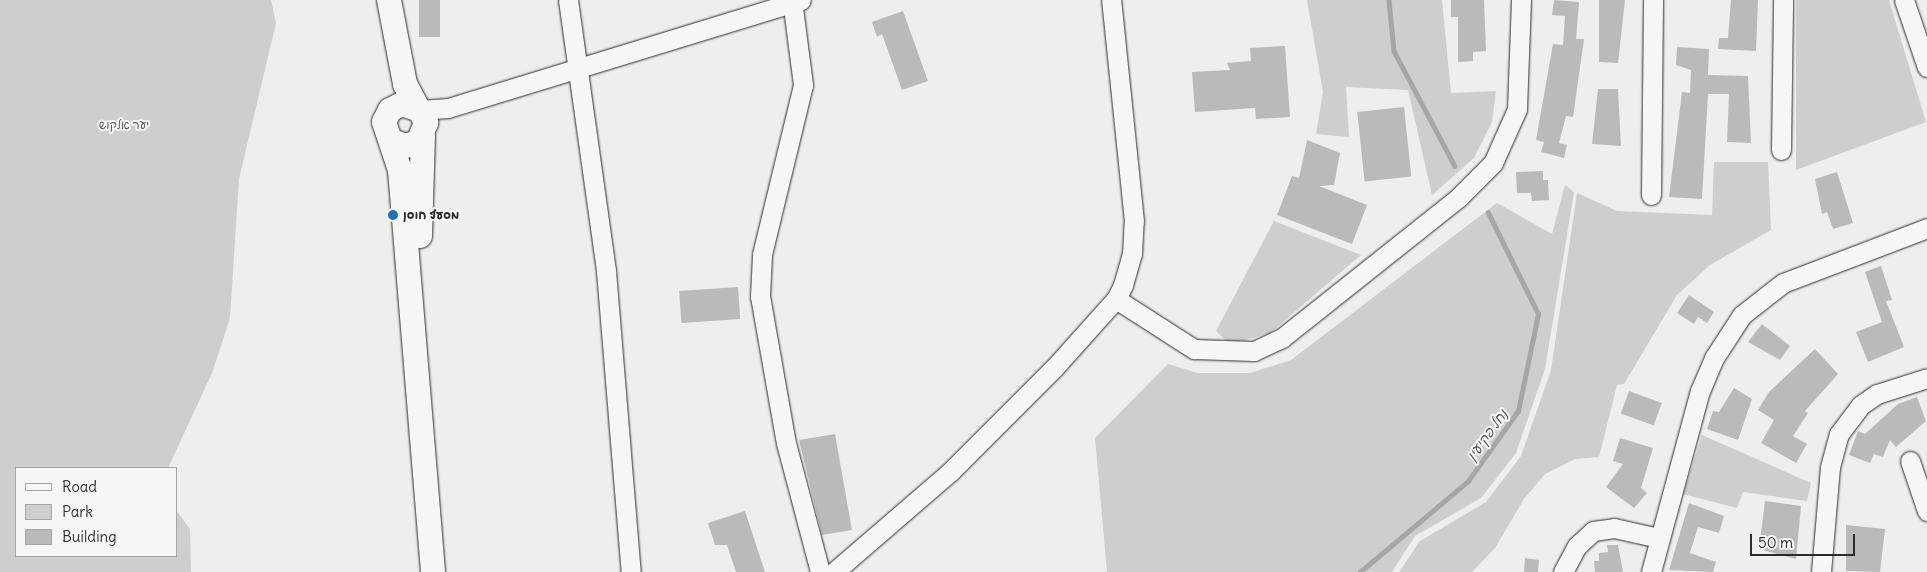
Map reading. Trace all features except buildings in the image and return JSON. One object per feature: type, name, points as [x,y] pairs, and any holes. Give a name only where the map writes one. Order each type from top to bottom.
[{"type":"main road","points":[[377,0],[393,88],[390,110],[384,129],[392,141],[400,170],[433,572]]},
{"type":"main road","points":[[389,0],[405,84],[421,121],[419,159],[421,318],[444,572]]},
{"type":"main road","points":[[390,110],[402,104],[421,121]]},
{"type":"main road","points":[[392,141],[412,145],[421,121]]},
{"type":"street","points":[[568,0],[606,271],[631,572]]},
{"type":"street","points":[[834,572],[950,472],[1116,299],[1128,273],[1134,221],[1111,0]]},
{"type":"street","points":[[1116,299],[1194,349],[1254,351],[1282,338],[1459,197],[1493,164],[1517,109],[1521,0]]},
{"type":"street","points":[[1651,195],[1653,0]]},
{"type":"street","points":[[1781,150],[1783,0]]},
{"type":"street","points":[[1904,0],[1927,67]]},
{"type":"street","points":[[421,121],[448,108],[795,1],[803,85],[762,255],[760,296],[786,443],[820,572]]},
{"type":"street","points":[[1651,572],[1700,391],[1714,358],[1742,315],[1783,283],[1927,228]]},
{"type":"street","points":[[1820,572],[1830,467],[1839,434],[1861,405],[1877,394],[1927,378]]},
{"type":"street","points":[[1910,461],[1927,511]]},
{"type":"street","points":[[1563,572],[1577,546],[1594,531],[1614,528],[1659,538]]},
{"type":"green space","name":"יער אלקוש","points":[[0,0],[271,0],[276,23],[239,179],[230,318],[212,373],[168,467],[15,467],[15,557],[178,557],[178,513],[190,529],[191,572],[0,572]]},
{"type":"green space","points":[[1307,0],[1442,0],[1451,93],[1496,91],[1492,122],[1474,158],[1432,195],[1408,90],[1346,87],[1349,137],[1316,134],[1323,92]]},
{"type":"green space","points":[[1796,0],[1889,0],[1926,122],[1796,170]]},
{"type":"green space","points":[[1714,162],[1768,162],[1771,230],[1710,265],[1677,295],[1624,384],[1617,385],[1599,457],[1575,459],[1545,474],[1524,499],[1495,548],[1472,572],[1399,572],[1420,541],[1486,502],[1521,456],[1551,370],[1577,193],[1617,211],[1712,215]]},
{"type":"green space","points":[[1565,185],[1574,192],[1545,369],[1516,453],[1481,498],[1415,536],[1392,572],[1107,572],[1095,438],[1168,364],[1198,373],[1250,373],[1291,360],[1497,203],[1552,234]]},
{"type":"green space","points":[[1274,221],[1361,255],[1270,333],[1235,343],[1225,340],[1216,331]]},
{"type":"green space","points":[[1702,435],[1811,483],[1807,501],[1743,492],[1737,508],[1683,494]]},
{"type":"waterway","name":"נחל פקיעין","points":[[1389,0],[1394,51],[1455,166]]},
{"type":"waterway","name":"נחל פקיעין","points":[[1360,572],[1468,481],[1518,411],[1538,314],[1488,213]]},
{"type":"place","name":"מסעף חוסן","points":[[393,215]]}]
